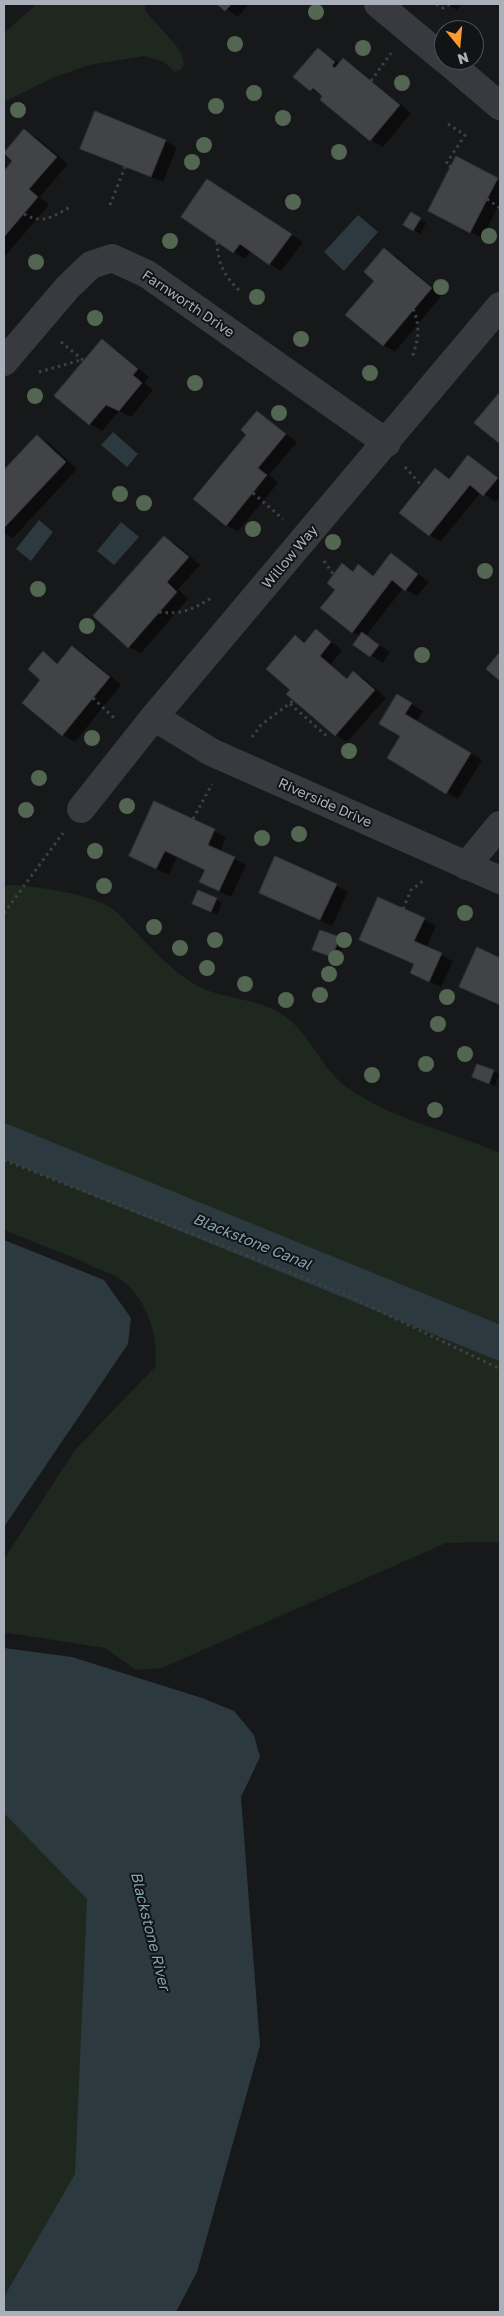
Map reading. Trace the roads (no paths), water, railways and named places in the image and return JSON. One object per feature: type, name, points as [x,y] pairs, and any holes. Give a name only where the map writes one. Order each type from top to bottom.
[{"type":"street","points":[[378,4],[434,50]]},
{"type":"street","points":[[458,70],[500,106]]},
{"type":"street","name":"Farnworth Drive","points":[[4,362],[68,287],[91,265],[112,258],[147,274],[387,443]]},
{"type":"street","name":"Willow Way","points":[[81,809],[154,717],[387,443],[500,306]]},
{"type":"street","name":"Riverside Drive","points":[[154,717],[232,761],[500,880]]},
{"type":"street","points":[[466,866],[500,825]]},
{"type":"water","points":[[358,215],[378,232],[344,271],[324,252]]},
{"type":"water","points":[[113,432],[138,454],[127,467],[101,445]]},
{"type":"water","points":[[39,520],[53,532],[31,561],[16,549]]},
{"type":"water","points":[[121,522],[139,537],[114,565],[97,551]]},
{"type":"water","points":[[4,1240],[104,1280],[131,1318],[128,1344],[4,1527]]},
{"type":"water","name":"Blackstone River","points":[[4,1648],[72,1657],[202,1698],[234,1711],[254,1735],[260,1757],[241,1797],[260,2046],[197,2272],[176,2312],[4,2312],[4,2297],[75,2174],[87,1899],[4,1813]]},
{"type":"waterway","name":"Blackstone Canal","points":[[4,1141],[500,1343]]}]
